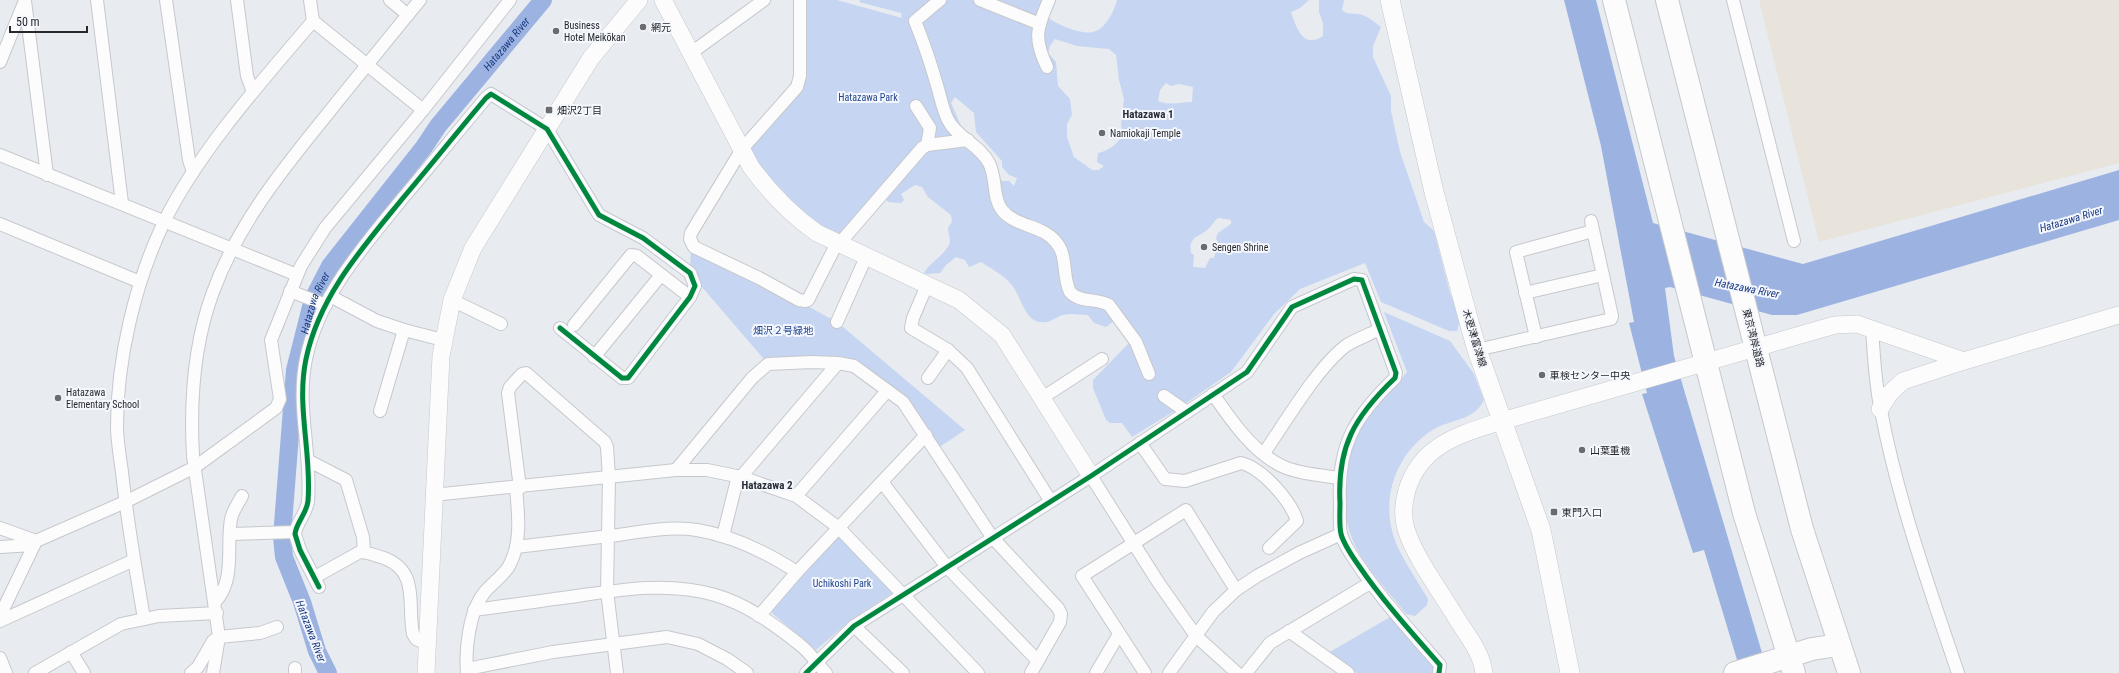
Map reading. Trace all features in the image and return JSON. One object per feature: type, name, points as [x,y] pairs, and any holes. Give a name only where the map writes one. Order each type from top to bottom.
[{"type":"highway","points":[[1614,0],[1744,513],[1780,667]]},
{"type":"highway","name":"東京湾岸道路","points":[[1667,0],[1757,347],[1800,522],[1838,645],[1849,673]]},
{"type":"highway","points":[[1735,673],[1780,667],[1812,649],[1838,645]]},
{"type":"main road","name":"木更津富津線","points":[[1390,0],[1434,192],[1477,350],[1541,530],[1570,673]]},
{"type":"street","points":[[97,0],[122,203]]},
{"type":"street","points":[[166,0],[189,160],[193,172]]},
{"type":"street","points":[[237,0],[247,76],[253,92]]},
{"type":"street","points":[[310,0],[313,21],[423,110]]},
{"type":"street","points":[[390,0],[408,15]]},
{"type":"street","points":[[213,673],[219,637],[216,607],[195,467],[192,431],[193,397],[198,351],[213,292],[231,249],[269,187],[420,0]]},
{"type":"street","points":[[0,547],[35,543],[125,502],[195,467],[276,408],[280,399],[271,340],[297,274],[325,228],[423,110],[510,0]]},
{"type":"street","points":[[426,673],[433,495],[443,340],[452,300],[474,248],[591,58],[639,0]]},
{"type":"street","points":[[663,0],[751,167],[765,187],[783,206],[817,233],[959,300],[1002,335],[1158,582],[1196,636],[1237,673]]},
{"type":"street","points":[[691,53],[764,0]]},
{"type":"street","points":[[800,0],[800,76],[797,87],[742,149],[691,233],[690,239],[694,246],[805,302],[808,300],[838,244],[916,154],[927,146],[968,140]]},
{"type":"street","points":[[940,0],[915,22],[929,57],[948,119],[959,134],[981,152],[990,164],[996,195],[1001,209],[1008,216],[1050,235],[1057,243],[1063,254],[1070,292],[1078,298],[1104,302],[1109,305],[1136,342],[1149,374]]},
{"type":"street","points":[[980,0],[1040,24]]},
{"type":"street","points":[[1048,67],[1038,48],[1040,24],[1049,0]]},
{"type":"street","points":[[1733,0],[1794,241]]},
{"type":"street","points":[[25,1],[47,174]]},
{"type":"street","points":[[0,62],[25,1]]},
{"type":"street","points":[[144,619],[125,502],[117,427],[119,384],[124,352],[140,282],[164,222],[193,172],[253,92],[313,21]]},
{"type":"street","points":[[427,644],[416,639],[413,634],[409,588],[404,571],[391,561],[364,552],[353,555],[317,582],[300,550],[295,532],[308,503],[309,461],[303,393],[306,360],[328,301],[357,256],[486,98],[491,94],[498,96],[547,129],[599,215],[643,238],[690,272],[695,286],[690,297],[628,378],[622,378],[594,357],[560,328]]},
{"type":"street","points":[[916,106],[930,128],[927,146]]},
{"type":"street","points":[[0,155],[122,203],[231,249],[297,274]]},
{"type":"street","points":[[0,224],[140,282]]},
{"type":"street","points":[[1477,350],[1536,337],[1611,319],[1612,316],[1592,226],[1517,251],[1516,254],[1536,337]]},
{"type":"street","points":[[574,325],[631,256],[637,256],[690,297]]},
{"type":"street","points":[[837,322],[866,256]]},
{"type":"street","points":[[594,357],[661,275]]},
{"type":"street","points":[[1525,293],[1603,275]]},
{"type":"street","points":[[806,673],[854,626],[1050,500],[1091,476],[1247,372],[1292,307],[1354,279],[1362,280],[1395,367],[1395,378],[1368,407],[1358,421],[1343,452],[1338,478],[1341,534],[1351,554],[1370,583],[1440,665],[1440,673]]},
{"type":"street","points":[[927,285],[913,318],[911,328],[948,350],[967,368],[1050,500]]},
{"type":"street","points":[[290,290],[328,301],[377,321],[404,330],[443,340]]},
{"type":"street","points":[[452,300],[501,324]]},
{"type":"street","points":[[1880,409],[1890,393],[1904,381],[1964,361],[2119,315]]},
{"type":"street","points":[[1484,673],[1475,648],[1414,549],[1405,528],[1402,512],[1411,479],[1422,460],[1433,449],[1467,432],[1502,421],[1834,325],[1857,324],[1964,361]]},
{"type":"street","points":[[1264,453],[1312,383],[1333,358],[1347,345],[1380,329]]},
{"type":"street","points":[[1872,329],[1880,409],[1890,455],[1928,583],[1958,673]]},
{"type":"street","points":[[380,411],[404,330]]},
{"type":"street","points":[[928,378],[948,350]]},
{"type":"street","points":[[1042,398],[1102,360]]},
{"type":"street","points":[[676,470],[752,378],[768,364],[812,362],[838,363],[854,366],[903,402],[992,537],[1058,608],[1061,614],[1060,622],[1031,673]]},
{"type":"street","points":[[723,536],[739,476],[838,363]]},
{"type":"street","points":[[617,673],[613,645],[607,592],[609,478],[606,442],[526,373],[522,374],[510,387],[508,394],[518,488],[516,547],[510,564],[485,593],[474,610],[467,671],[553,652],[613,645],[667,637],[698,644],[727,659],[747,673]]},
{"type":"street","points":[[796,496],[887,391]]},
{"type":"street","points":[[1214,394],[1235,427],[1264,453],[1283,466],[1338,478]]},
{"type":"street","points":[[1164,396],[1187,412]]},
{"type":"street","points":[[759,616],[797,572],[926,435]]},
{"type":"street","points":[[1140,443],[1165,479],[1184,481],[1241,463],[1274,485],[1283,494],[1297,521],[1269,548]]},
{"type":"street","points":[[309,461],[346,480],[363,537],[364,552]]},
{"type":"street","points":[[433,495],[518,488],[676,470],[707,470],[739,476],[796,496],[839,528],[978,673]]},
{"type":"street","points":[[882,482],[947,567],[1038,661]]},
{"type":"street","points":[[216,607],[225,588],[230,552],[233,512],[242,496]]},
{"type":"street","points":[[1145,673],[1082,576],[1186,510],[1236,590]]},
{"type":"street","points":[[0,528],[35,543]]},
{"type":"street","points":[[516,547],[670,529],[696,530],[723,536],[771,555],[797,572]]},
{"type":"street","points":[[231,534],[295,532]]},
{"type":"street","points":[[1169,673],[1213,612],[1236,590],[1299,552],[1341,534]]},
{"type":"street","points":[[0,616],[35,543]]},
{"type":"street","points":[[0,621],[134,560]]},
{"type":"street","points":[[1246,673],[1270,643],[1370,583]]},
{"type":"street","points":[[474,610],[607,592],[681,588],[716,596],[738,604],[759,616],[801,645],[826,673]]},
{"type":"street","points":[[35,673],[121,624],[216,607]]},
{"type":"street","points":[[854,626],[903,673]]},
{"type":"street","points":[[191,673],[198,667],[212,641],[219,637],[260,633],[277,627]]},
{"type":"street","points":[[1289,631],[1348,673]]},
{"type":"street","points":[[1096,673],[1119,634]]},
{"type":"street","points":[[71,652],[84,673]]},
{"type":"street","points":[[0,658],[6,673]]},
{"type":"shaded area","points":[[1759,0],[2119,0],[2119,163],[1819,242]]},
{"type":"green space","name":"Hatazawa Park","points":[[799,0],[837,0],[902,18],[901,13],[859,2],[860,0],[1054,0],[1046,16],[1068,28],[1088,33],[1098,30],[1106,23],[1112,14],[1117,0],[1309,0],[1300,8],[1291,12],[1301,35],[1305,39],[1316,40],[1323,36],[1323,23],[1319,12],[1319,0],[1344,0],[1342,10],[1344,12],[1364,16],[1381,27],[1373,46],[1373,57],[1391,96],[1391,111],[1400,152],[1424,222],[1434,231],[1450,293],[1461,318],[1457,331],[1449,331],[1381,302],[1365,263],[1300,289],[1274,314],[1231,372],[1176,410],[1132,437],[1122,423],[1110,423],[1106,420],[1093,388],[1093,380],[1128,344],[1134,344],[1149,358],[1146,347],[1123,314],[1106,327],[1094,323],[1088,315],[1066,314],[1047,322],[1040,322],[1030,317],[1026,312],[1008,281],[981,262],[969,267],[965,260],[956,257],[946,265],[940,273],[924,273],[949,245],[950,241],[948,228],[952,222],[951,215],[928,197],[922,187],[915,185],[901,194],[904,200],[901,203],[888,202],[885,198],[839,244],[775,198],[742,149],[779,101],[782,93],[787,89],[788,91],[800,76]],"holes":[[[1055,39],[1077,46],[1109,49],[1116,55],[1119,80],[1124,99],[1121,125],[1123,135],[1112,147],[1106,151],[1098,153],[1097,162],[1104,166],[1099,170],[1092,170],[1074,157],[1067,137],[1067,124],[1072,115],[1070,99],[1058,86],[1056,62],[1048,53],[1050,46]],[[1166,83],[1171,86],[1179,84],[1193,87],[1192,102],[1171,104],[1158,101],[1160,90]],[[955,97],[974,113],[976,132],[1002,161],[1002,167],[1009,175],[1017,178],[1014,186],[1009,181],[1003,181],[997,178],[972,142],[947,140],[950,136],[959,134],[962,128],[951,103]],[[1219,218],[1231,220],[1231,224],[1218,233],[1216,238],[1218,244],[1214,258],[1210,258],[1205,268],[1193,267],[1194,255],[1191,253],[1191,242]]]},
{"type":"green space","name":"畑沢２号緑地","points":[[691,243],[837,322],[965,430],[935,450],[903,402],[838,363],[768,364],[690,273]]},
{"type":"green space","points":[[1384,312],[1450,341],[1474,374],[1484,400],[1476,411],[1470,415],[1438,427],[1424,436],[1412,448],[1402,462],[1395,477],[1389,510],[1391,527],[1399,550],[1428,599],[1427,605],[1415,616],[1406,614],[1368,567],[1359,553],[1347,520],[1344,500],[1347,461],[1358,429],[1371,409],[1407,372]]},
{"type":"green space","name":"Uchikoshi Park","points":[[837,536],[847,537],[897,590],[852,619],[816,650],[772,613],[773,607]]},
{"type":"green space","points":[[1392,616],[1435,669],[1435,673],[1357,673],[1328,653]]},
{"type":"water","points":[[1564,0],[1596,0],[1653,223],[1803,264],[2119,170],[2119,220],[1797,315],[1772,315],[1670,287],[1665,288],[1674,356],[1768,673],[1741,673],[1704,550],[1693,553],[1642,394],[1647,393],[1629,323],[1634,322],[1601,146]]},
{"type":"waterway","name":"Hatazawa River","points":[[328,673],[317,651],[302,602],[284,557],[282,537],[295,370],[313,299],[330,266],[424,147],[438,126],[543,0]]},
{"type":"cycle path","points":[[319,587],[300,550],[295,534],[297,526],[306,510],[308,501],[309,483],[303,412],[303,377],[312,336],[332,293],[358,254],[465,123],[491,94],[547,129],[599,215],[643,238],[690,273],[695,286],[690,297],[628,378],[622,378],[560,328]]},
{"type":"cycle path","points":[[806,673],[854,626],[1091,476],[1247,372],[1292,307],[1354,279],[1362,280],[1396,373],[1395,378],[1381,392],[1359,420],[1345,449],[1340,483],[1341,534],[1351,554],[1368,579],[1398,617],[1440,665],[1439,673]]},
{"type":"place","name":"網元","points":[[643,27]]},
{"type":"place","name":"Business Hotel Meikōkan","points":[[556,31]]},
{"type":"place","name":"畑沢2丁目","points":[[549,110]]},
{"type":"place","name":"Namiokaji Temple","points":[[1102,133]]},
{"type":"place","name":"Sengen Shrine","points":[[1204,247]]},
{"type":"place","name":"車検センター中央","points":[[1542,375]]},
{"type":"place","name":"Hatazawa Elementary School","points":[[58,398]]},
{"type":"place","name":"山葉重機","points":[[1582,450]]},
{"type":"place","name":"東門入口","points":[[1554,512]]},
{"type":"district","name":"Hatazawa 1","points":[[1148,114]]},
{"type":"district","name":"Hatazawa 2","points":[[767,485]]}]
